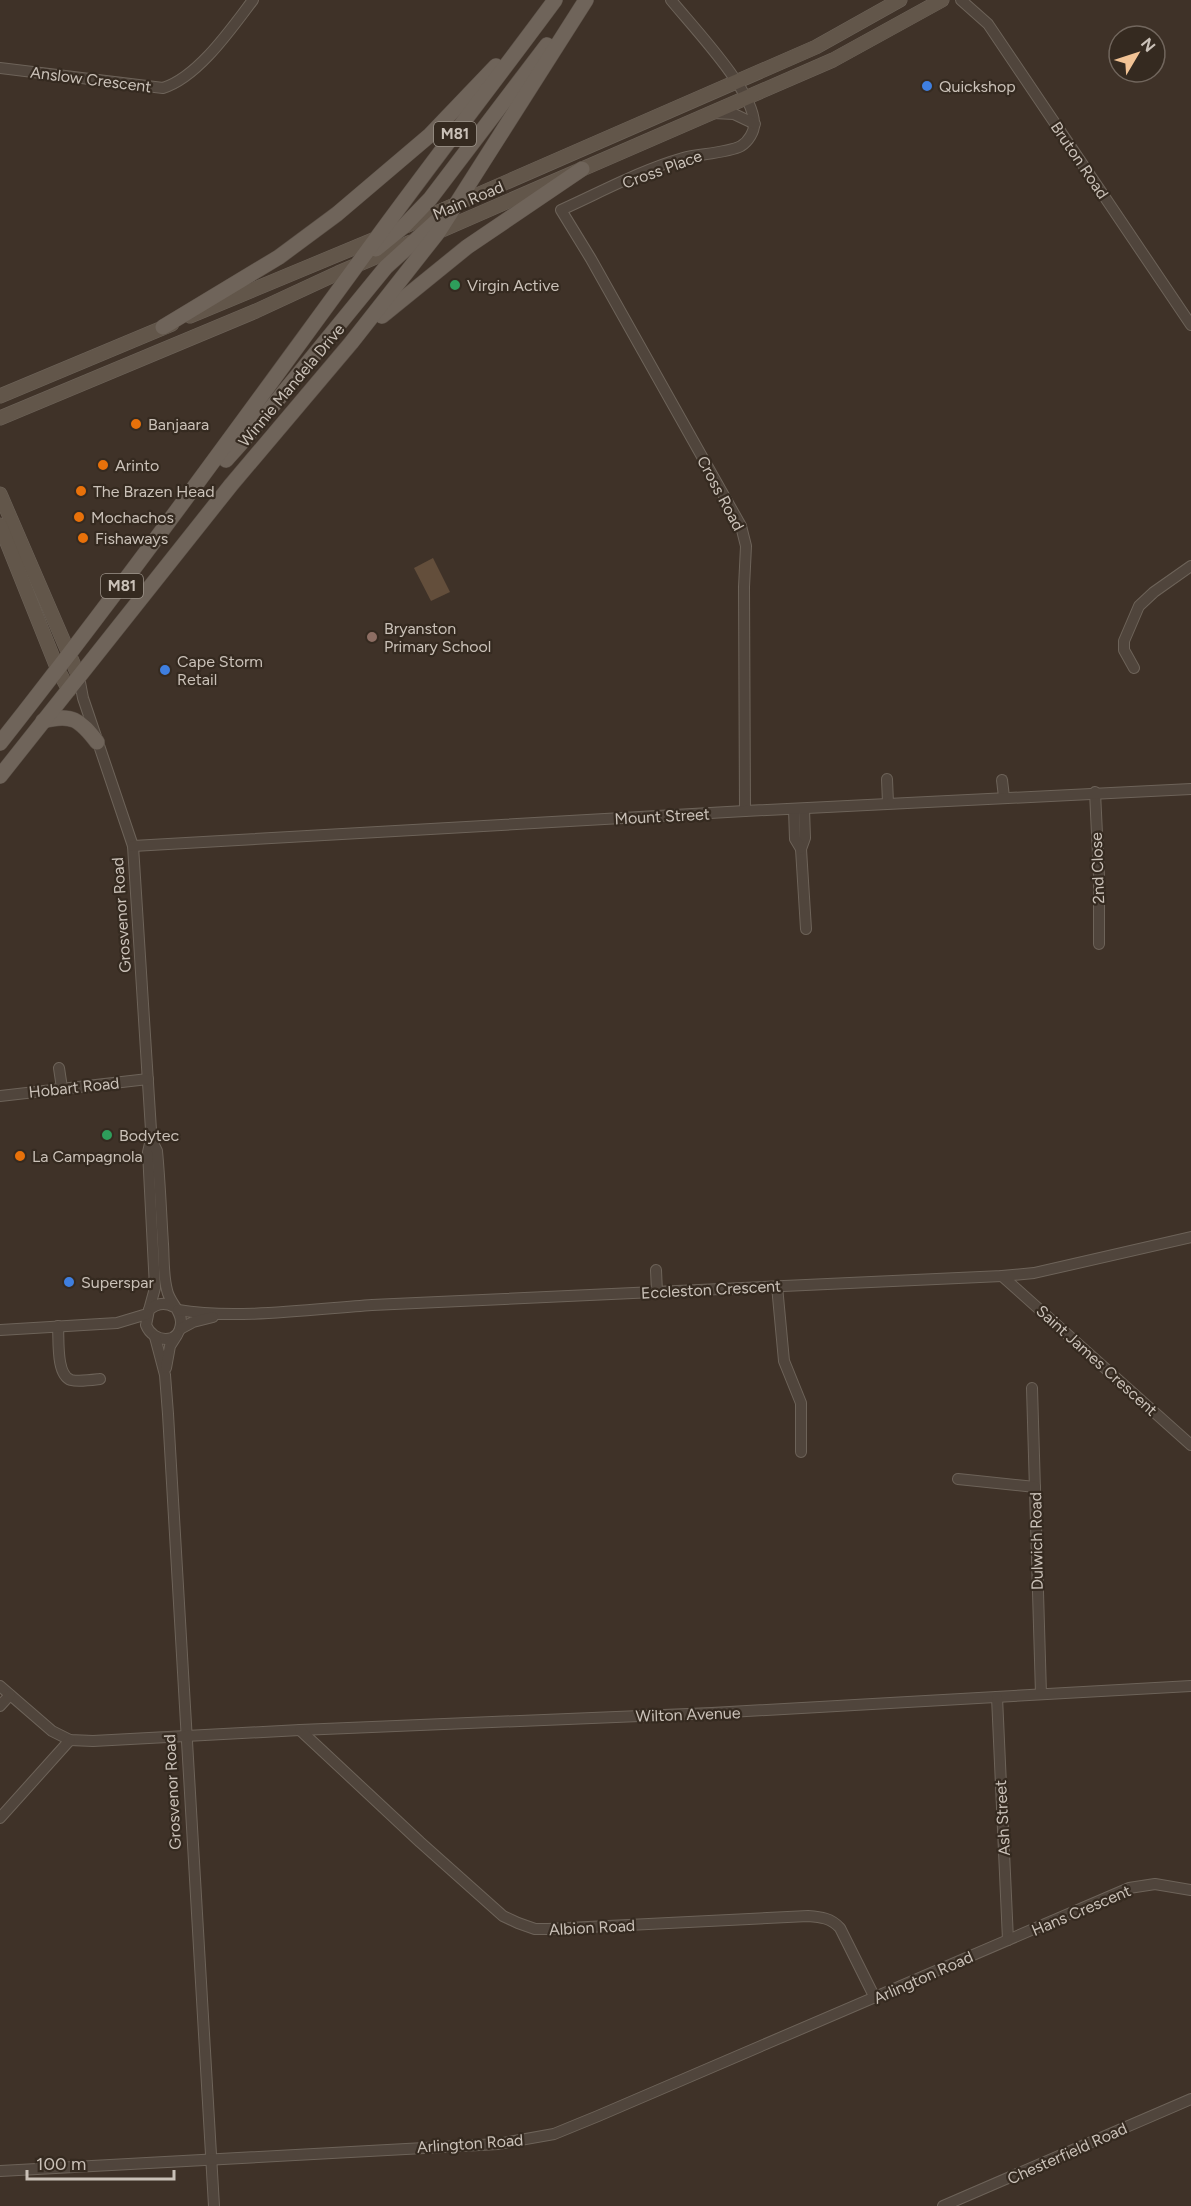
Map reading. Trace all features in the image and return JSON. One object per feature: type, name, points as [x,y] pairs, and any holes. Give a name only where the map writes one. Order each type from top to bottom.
[{"type":"main road","name":"Winnie Mandela Drive","points":[[0,743],[69,656],[174,516],[375,239],[555,0]]},
{"type":"main road","name":"Main Road","points":[[0,396],[456,205],[816,47],[900,0]]},
{"type":"main road","name":"Main Road","points":[[0,418],[256,311],[833,60],[942,0]]},
{"type":"main road","name":"Winnie Mandela Drive","points":[[0,776],[231,485],[351,343],[439,231],[586,1]]},
{"type":"main road","points":[[358,265],[403,227],[430,200],[557,31],[586,1]]},
{"type":"main road","points":[[163,327],[279,257],[338,214],[430,135],[534,29]]},
{"type":"main road","points":[[351,343],[414,288],[467,247],[582,169]]},
{"type":"main road","points":[[174,516],[252,431],[386,267],[411,242],[456,205]]},
{"type":"main road","name":"Grosvenor Road","points":[[0,495],[80,677]]},
{"type":"main road","points":[[0,525],[58,669],[69,690]]},
{"type":"main road","points":[[43,721],[59,717],[74,719],[97,742]]},
{"type":"street","name":"Anslow Crescent","points":[[0,68],[163,88],[174,84],[200,62],[230,30],[253,0]]},
{"type":"street","points":[[672,0],[737,81],[753,112],[755,124]]},
{"type":"street","name":"Bruton Road","points":[[962,0],[988,24],[1191,326]]},
{"type":"street","points":[[713,113],[734,114],[755,124]]},
{"type":"street","name":"Cross Place","points":[[561,210],[658,167],[740,146],[752,134],[755,124]]},
{"type":"street","name":"Cross Road","points":[[561,210],[591,259],[741,526],[746,546],[744,587],[745,811]]},
{"type":"street","points":[[1134,668],[1124,650],[1124,641],[1138,606],[1191,566]]},
{"type":"street","name":"Grosvenor Road","points":[[80,677],[83,698],[133,846],[151,1139],[148,1152],[155,1288],[148,1312]]},
{"type":"street","points":[[69,690],[83,698]]},
{"type":"street","points":[[887,778],[888,803]]},
{"type":"street","points":[[1002,780],[1004,797]]},
{"type":"street","name":"Mount Street","points":[[133,846],[745,811],[799,810],[888,803],[1191,789]]},
{"type":"street","name":"2nd Close","points":[[1095,792],[1099,944]]},
{"type":"street","points":[[799,810],[805,838],[801,849],[806,929]]},
{"type":"street","points":[[59,1068],[62,1088]]},
{"type":"street","name":"Hobart Road","points":[[0,1096],[148,1079]]},
{"type":"street","name":"Grosvenor Road","points":[[151,1139],[158,1151],[166,1284],[176,1309]]},
{"type":"street","name":"Eccleston Crescent","points":[[176,1309],[227,1313],[1002,1276],[1034,1273],[1191,1237]]},
{"type":"street","points":[[656,1270],[657,1292]]},
{"type":"street","name":"Saint James Crescent","points":[[1002,1276],[1191,1445]]},
{"type":"street","points":[[777,1286],[784,1361],[801,1403],[801,1452]]},
{"type":"street","points":[[0,1330],[117,1323],[148,1312],[153,1306],[164,1303],[176,1309],[181,1316],[179,1330],[172,1338],[163,1340],[117,1323]]},
{"type":"street","points":[[148,1312],[146,1325],[151,1334]]},
{"type":"street","name":"Eccleston Crescent","points":[[179,1330],[193,1322],[227,1313]]},
{"type":"street","points":[[58,1326],[62,1372],[68,1379],[75,1381],[100,1379]]},
{"type":"street","name":"Grosvenor Road","points":[[179,1330],[170,1346],[165,1375],[214,2206]]},
{"type":"street","name":"Grosvenor Road","points":[[151,1334],[165,1375]]},
{"type":"street","name":"Dulwich Road","points":[[1032,1388],[1041,1694]]},
{"type":"street","points":[[958,1479],[1035,1486]]},
{"type":"street","points":[[0,1686],[52,1731],[69,1740],[0,1818]]},
{"type":"street","name":"Wilton Avenue","points":[[69,1740],[115,1741],[300,1730],[712,1713],[1191,1686]]},
{"type":"street","points":[[0,1706],[10,1695]]},
{"type":"street","name":"Ash Street","points":[[997,1697],[1008,1940]]},
{"type":"street","name":"Albion Road","points":[[300,1730],[503,1916],[518,1923],[536,1929],[548,1929],[820,1917],[832,1921],[840,1928],[875,1998]]},
{"type":"street","name":"Hans Crescent","points":[[1008,1940],[1129,1888],[1155,1884],[1191,1890]]},
{"type":"street","name":"Arlington Road","points":[[0,2171],[498,2144],[541,2137],[590,2120],[1008,1940]]},
{"type":"street","name":"Chesterfield Road","points":[[943,2206],[1191,2098]]},
{"type":"shaded area","points":[[433,558],[450,592],[431,601],[414,568]]},
{"type":"place","name":"Quickshop","points":[[927,86]]},
{"type":"place","name":"Virgin Active","points":[[455,285]]},
{"type":"place","name":"Banjaara","points":[[136,424]]},
{"type":"place","name":"Arinto","points":[[103,465]]},
{"type":"place","name":"The Brazen Head","points":[[81,491]]},
{"type":"place","name":"Mochachos","points":[[79,517]]},
{"type":"place","name":"Fishaways","points":[[83,538]]},
{"type":"place","name":"Bryanston Primary School","points":[[372,637]]},
{"type":"place","name":"Cape Storm Retail","points":[[165,670]]},
{"type":"place","name":"Bodytec","points":[[107,1135]]},
{"type":"place","name":"La Campagnola","points":[[20,1156]]},
{"type":"place","name":"Superspar","points":[[69,1282]]}]
